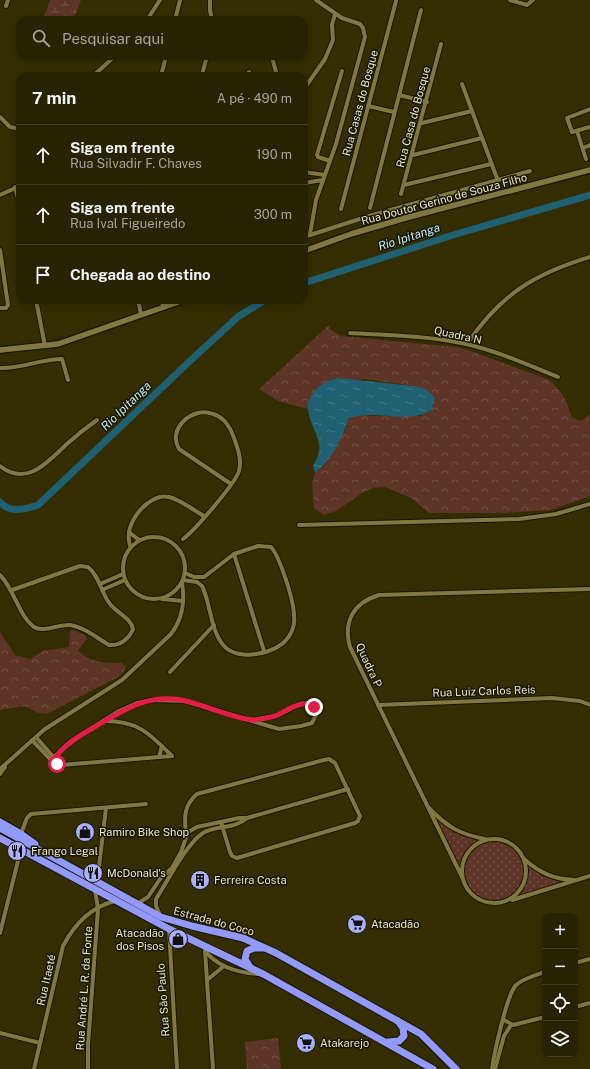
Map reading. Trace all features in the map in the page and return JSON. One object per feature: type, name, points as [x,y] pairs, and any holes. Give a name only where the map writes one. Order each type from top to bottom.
[{"type":"highway","points":[[0,822],[21,834],[49,856]]},
{"type":"highway","name":"Estrada do Coco","points":[[0,828],[49,856],[96,886],[116,901],[169,929],[265,974],[433,1069]]},
{"type":"highway","name":"Estrada do Coco","points":[[0,838],[161,917],[243,938],[266,948],[396,1018],[430,1041],[456,1069]]},
{"type":"highway","points":[[250,967],[245,959],[247,951],[254,948],[266,948]]},
{"type":"highway","points":[[386,1042],[399,1041],[404,1036],[402,1028],[396,1018]]},
{"type":"main road","name":"Rua Doutor Gerino de Souza Filho","points":[[308,250],[351,234],[409,217],[590,170]]},
{"type":"main road","points":[[0,350],[45,346],[82,336],[141,314],[161,304]]},
{"type":"street","points":[[6,6],[8,0]]},
{"type":"street","points":[[150,16],[160,0]]},
{"type":"street","points":[[176,16],[180,0]]},
{"type":"street","points":[[210,0],[212,16]]},
{"type":"street","points":[[310,234],[316,200],[330,161],[364,37],[363,28],[360,24],[335,14],[316,0]]},
{"type":"street","points":[[510,0],[527,5],[533,0]]},
{"type":"street","name":"Rua Casas do Bosque","points":[[341,209],[396,1]]},
{"type":"street","points":[[370,208],[421,10]]},
{"type":"street","points":[[308,82],[325,59],[333,40],[332,25],[335,14]]},
{"type":"street","name":"Rua Casa do Bosque","points":[[401,194],[422,123],[441,44]]},
{"type":"street","points":[[97,72],[111,60]]},
{"type":"street","points":[[161,72],[165,60]]},
{"type":"street","points":[[203,72],[206,60]]},
{"type":"street","points":[[273,60],[276,72]]},
{"type":"street","points":[[330,161],[318,157],[317,155],[342,71]]},
{"type":"street","points":[[462,84],[498,181]]},
{"type":"street","points":[[398,95],[427,102]]},
{"type":"street","points":[[368,106],[394,112]]},
{"type":"street","points":[[590,109],[567,117],[572,131],[590,127]]},
{"type":"street","points":[[422,123],[472,111]]},
{"type":"street","points":[[0,117],[16,129]]},
{"type":"street","points":[[577,131],[586,159]]},
{"type":"street","points":[[413,155],[482,138]]},
{"type":"street","points":[[583,148],[590,145]]},
{"type":"street","points":[[404,185],[491,164]]},
{"type":"street","name":"Rua Doutor Gerino de Souza Filho","points":[[310,234],[530,171]]},
{"type":"street","points":[[308,173],[324,175]]},
{"type":"street","points":[[308,182],[323,180]]},
{"type":"street","points":[[0,195],[16,188]]},
{"type":"street","points":[[0,250],[8,305],[6,308],[0,308]]},
{"type":"street","points":[[467,344],[485,319],[512,294],[552,269],[589,258]]},
{"type":"street","points":[[37,304],[45,346]]},
{"type":"street","points":[[139,304],[141,314]]},
{"type":"street","name":"Quadra N","points":[[350,333],[435,339],[467,344],[504,356],[558,377]]},
{"type":"street","points":[[0,368],[15,368],[34,362],[62,359],[68,380]]},
{"type":"street","points":[[182,539],[192,532],[231,484],[238,473],[240,458],[232,432],[228,425],[213,414],[203,412],[189,417],[179,426],[176,431],[176,443],[179,449],[231,484]]},
{"type":"street","points":[[0,466],[16,474],[36,470],[48,464],[68,442],[97,420]]},
{"type":"street","points":[[183,602],[147,598],[135,593],[125,580],[123,574],[123,563],[130,546],[129,532],[134,520],[144,507],[159,497],[169,497],[204,516]]},
{"type":"street","points":[[299,525],[519,519],[556,514],[590,504]]},
{"type":"street","points":[[129,532],[139,540]]},
{"type":"street","points":[[0,769],[36,736],[122,680],[151,654],[176,628],[182,613],[183,602],[185,563],[182,553],[176,545],[168,539],[158,536],[148,536],[130,546]]},
{"type":"street","points":[[185,572],[194,577],[204,577],[234,554],[258,546],[271,546],[277,556],[293,606],[294,622],[289,636],[280,645],[264,652],[249,656],[231,652],[220,642],[202,586],[204,577]]},
{"type":"street","points":[[234,554],[264,652]]},
{"type":"street","points":[[0,575],[12,590],[28,622],[35,628],[45,629],[65,625],[77,627],[109,645],[118,644],[131,633],[132,625],[129,620],[111,605],[100,584],[88,567],[80,566],[12,590]]},
{"type":"street","points":[[100,584],[123,574]]},
{"type":"street","points":[[102,590],[125,580]]},
{"type":"street","points":[[183,581],[197,582],[202,586]]},
{"type":"street","points":[[160,599],[169,596],[177,590],[183,581]]},
{"type":"street","name":"Quadra P","points":[[462,877],[359,667],[347,638],[349,620],[364,601],[375,596],[389,594],[590,589]]},
{"type":"street","points":[[170,672],[214,625]]},
{"type":"street","points":[[209,631],[216,630]]},
{"type":"street","name":"Rua Luiz Carlos Reis","points":[[378,705],[552,698],[580,701],[590,705]]},
{"type":"street","points":[[51,757],[128,706],[144,702],[161,700],[185,701],[279,729],[312,723],[316,715],[312,705],[305,703],[269,718],[252,720]]},
{"type":"street","points":[[118,712],[121,721]]},
{"type":"street","points":[[268,726],[269,718]]},
{"type":"street","points":[[36,736],[57,764],[76,765],[172,756],[143,729],[121,721],[104,721]]},
{"type":"street","points":[[32,740],[51,757]]},
{"type":"street","points":[[159,757],[162,746]]},
{"type":"street","points":[[136,905],[148,897],[160,879],[172,868],[188,832],[184,818],[188,804],[197,794],[207,790],[329,759],[335,763],[360,816],[358,821],[354,823],[237,858],[230,852],[221,822]]},
{"type":"street","points":[[0,774],[11,760]]},
{"type":"street","points":[[188,832],[203,826],[247,818],[348,789]]},
{"type":"street","points":[[21,834],[27,818],[31,814],[146,804]]},
{"type":"street","points":[[426,804],[440,819],[457,832],[486,839]]},
{"type":"street","name":"Rua André L. R. da Fonte","points":[[88,1069],[88,1045],[98,908],[96,886],[106,808]]},
{"type":"street","points":[[161,917],[155,903],[188,849],[197,838],[207,831],[223,828],[241,822],[247,818]]},
{"type":"street","points":[[188,832],[194,832],[197,838]]},
{"type":"street","points":[[576,880],[562,879],[546,875],[534,868],[512,844],[495,838],[486,839],[477,843],[466,854],[461,867],[465,886],[478,900],[496,904],[590,876]]},
{"type":"street","points":[[183,846],[188,849]]},
{"type":"street","points":[[0,933],[21,849]]},
{"type":"street","points":[[505,902],[513,898],[524,884],[526,876],[524,858]]},
{"type":"street","points":[[155,887],[161,891]]},
{"type":"street","points":[[98,908],[116,901]]},
{"type":"street","name":"Rua Itaeté","points":[[34,1069],[63,946],[82,919],[98,908]]},
{"type":"street","name":"Rua São Paulo","points":[[169,929],[177,1069]]},
{"type":"street","points":[[199,943],[211,958],[224,966],[240,972],[265,974]]},
{"type":"street","points":[[205,950],[212,1069]]},
{"type":"street","points":[[578,962],[590,959]]},
{"type":"street","points":[[207,980],[224,966]]},
{"type":"street","points":[[494,1069],[508,1001],[512,990],[517,984],[542,973]]},
{"type":"street","points":[[578,1006],[590,1002]]},
{"type":"street","points":[[498,1050],[511,1025],[542,1018]]},
{"type":"street","points":[[504,1020],[511,1025]]},
{"type":"street","points":[[0,1033],[40,1043]]},
{"type":"green space","points":[[50,0],[81,0],[74,16],[44,16]]},
{"type":"green space","points":[[329,325],[331,330],[341,336],[456,347],[547,379],[560,391],[568,406],[572,418],[581,421],[590,415],[590,496],[551,510],[504,513],[429,513],[411,498],[385,487],[373,488],[362,493],[336,511],[324,515],[314,508],[312,484],[315,473],[324,466],[345,430],[349,418],[360,414],[372,416],[422,416],[414,386],[363,379],[310,398],[308,409],[278,401],[259,389]]},
{"type":"green space","points":[[72,630],[85,635],[87,639],[78,650],[87,658],[110,663],[121,663],[126,666],[124,671],[118,677],[47,714],[38,713],[25,706],[0,710],[0,632],[15,655],[30,659],[43,651],[69,647],[70,631]]},
{"type":"green space","points":[[435,818],[453,832],[479,840],[466,850],[459,869]]},
{"type":"green space","points":[[494,841],[510,846],[515,850],[519,855],[524,871],[519,887],[515,892],[510,896],[494,901],[478,896],[473,892],[469,887],[464,871],[469,855],[473,850],[478,846]]},
{"type":"green space","points":[[528,866],[542,876],[562,882],[519,895],[526,883]]},
{"type":"green space","points":[[278,1038],[281,1069],[247,1069],[245,1042]]},
{"type":"water","points":[[338,378],[414,386],[426,389],[435,398],[432,410],[412,416],[401,417],[370,415],[349,418],[336,448],[321,468],[315,473],[313,465],[319,450],[319,444],[309,417],[308,403],[310,397],[317,388],[333,379]]},
{"type":"waterway","name":"Rio Ipitanga","points":[[308,282],[453,235],[590,195]]},
{"type":"waterway","name":"Rio Ipitanga","points":[[0,502],[8,508],[18,510],[38,505],[239,316],[258,304]]},
{"type":"place","name":"Ramiro Bike Shop","points":[[85,832]]},
{"type":"place","name":"Frango Legal","points":[[17,851]]},
{"type":"place","name":"McDonald's","points":[[93,873]]},
{"type":"place","name":"Ferreira Costa","points":[[200,880]]},
{"type":"place","name":"Atacadão","points":[[357,924]]},
{"type":"place","name":"Atacadão dos Pisos","points":[[178,939]]},
{"type":"place","name":"Atakarejo","points":[[306,1043]]},
{"type":"route","points":[[57,764],[55,758],[70,742],[119,711],[137,703],[153,700],[185,701],[252,720],[276,716],[300,704],[309,703],[314,707]]}]
